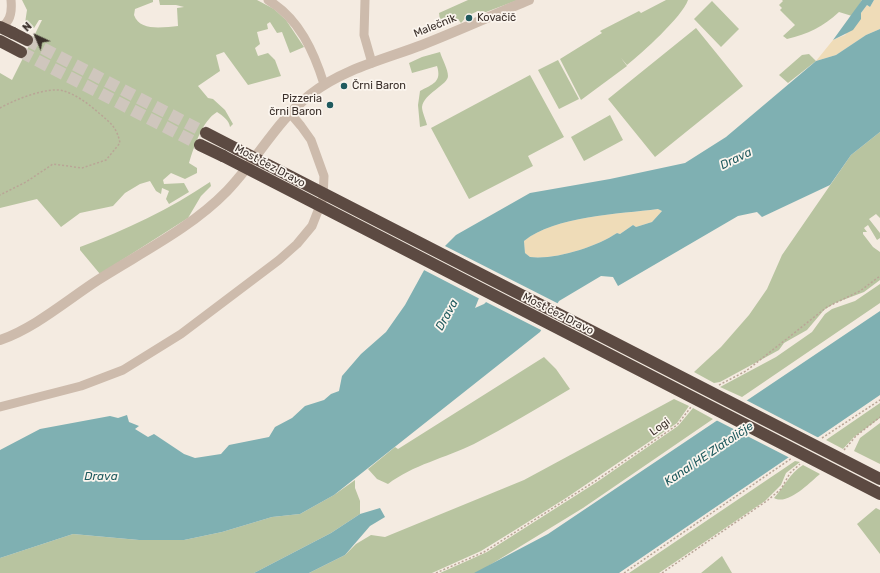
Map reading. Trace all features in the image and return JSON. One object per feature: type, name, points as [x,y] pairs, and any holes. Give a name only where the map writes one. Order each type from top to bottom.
[{"type":"highway","points":[[0,27],[27,40]]},
{"type":"highway","points":[[3,43],[20,52]]},
{"type":"highway","name":"Most čez Dravo","points":[[206,132],[880,479]]},
{"type":"highway","name":"Most čez Dravo","points":[[200,145],[880,494]]},
{"type":"street","points":[[0,27],[8,21],[12,10],[11,0]]},
{"type":"street","points":[[268,0],[288,15],[300,31],[314,55],[324,84]]},
{"type":"street","points":[[365,0],[364,35],[372,63]]},
{"type":"street","name":"Malečnik","points":[[0,340],[34,323],[208,209],[237,180],[290,113],[303,100],[324,84],[346,73],[423,45],[528,0]]},
{"type":"street","points":[[0,407],[81,386],[123,370],[180,334],[297,244],[312,226],[322,198],[324,176],[311,140],[290,113]]},
{"type":"path","points":[[0,108],[20,97],[46,91],[63,90],[79,98],[106,119],[118,132],[120,143],[106,160],[82,168],[53,164],[26,182],[0,195]]},
{"type":"path","points":[[718,385],[746,371],[827,307],[860,291],[880,276]]},
{"type":"path","points":[[822,438],[880,400]]},
{"type":"path","name":"Logi","points":[[436,573],[484,552],[597,480],[677,425],[696,403]]},
{"type":"path","points":[[843,451],[856,436],[880,417]]},
{"type":"path","points":[[624,573],[796,456]]},
{"type":"path","points":[[662,573],[768,500],[781,489],[790,473],[801,464]]},
{"type":"green space","points":[[22,0],[153,0],[153,2],[135,9],[134,15],[141,24],[160,27],[178,26],[177,8],[184,7],[176,5],[160,5],[159,0],[257,0],[274,9],[286,20],[304,47],[290,53],[282,32],[277,33],[270,22],[267,24],[268,29],[257,32],[260,44],[255,48],[258,56],[268,53],[275,60],[281,76],[248,85],[224,52],[216,55],[220,71],[198,86],[208,98],[213,99],[225,110],[233,124],[230,127],[227,120],[217,112],[212,116],[199,135],[189,163],[197,168],[197,173],[185,179],[171,173],[163,180],[164,184],[184,183],[189,192],[169,204],[166,199],[169,191],[162,188],[161,194],[156,191],[150,181],[140,184],[125,193],[113,206],[80,213],[61,227],[37,199],[0,208],[0,73],[12,80],[42,20],[39,20],[34,28],[25,23],[27,10]]},
{"type":"green space","points":[[468,0],[518,0],[486,12],[478,11],[467,16],[461,23],[458,19],[444,23],[440,21],[439,13]]},
{"type":"green space","points":[[666,0],[688,0],[678,16],[651,44],[627,65],[621,58],[627,66],[581,100],[560,59],[602,33],[600,31],[639,11],[641,13]]},
{"type":"green space","points":[[782,0],[862,0],[852,16],[839,12],[827,22],[815,29],[802,35],[787,39],[783,36],[795,25],[780,10],[782,8],[779,5],[783,1]]},
{"type":"green space","points":[[712,1],[739,29],[721,47],[694,19]]},
{"type":"green space","points":[[696,28],[743,86],[655,157],[608,99]]},
{"type":"green space","points":[[440,52],[448,76],[444,83],[431,93],[424,102],[422,109],[427,125],[420,127],[418,105],[420,91],[435,82],[438,76],[438,71],[437,66],[412,73],[409,63],[422,57]]},
{"type":"green space","points":[[809,54],[816,61],[788,83],[779,75],[802,55]]},
{"type":"green space","points":[[558,60],[579,99],[559,109],[538,70]]},
{"type":"green space","points":[[530,75],[564,137],[528,156],[533,166],[469,199],[431,128]]},
{"type":"green space","points":[[610,115],[623,140],[584,161],[571,137]]},
{"type":"green space","points":[[880,132],[880,218],[876,214],[869,219],[880,233],[880,238],[877,240],[868,225],[864,228],[867,232],[863,232],[863,234],[873,247],[880,252],[880,280],[864,292],[835,303],[824,310],[807,330],[784,343],[779,350],[720,382],[714,383],[694,372],[721,347],[749,315],[767,289],[782,255],[851,155]]},
{"type":"green space","points":[[210,182],[211,186],[201,196],[188,218],[100,274],[80,250],[80,247],[131,226],[163,210]]},
{"type":"green space","points":[[880,284],[880,303],[742,397],[720,387],[776,357],[812,332],[825,314],[832,309],[855,301]]},
{"type":"green space","points":[[544,357],[556,369],[570,389],[474,444],[408,472],[388,484],[377,479],[368,469],[395,447],[398,449]]},
{"type":"green space","points":[[674,399],[689,406],[677,423],[566,498],[481,551],[432,573],[309,573],[345,555],[356,544],[371,535],[385,537],[524,480]]},
{"type":"green space","points":[[880,403],[880,418],[854,437],[843,449],[826,440]]},
{"type":"green space","points":[[693,408],[713,419],[583,508],[476,573],[440,573],[487,552],[597,482],[678,426]]},
{"type":"green space","points":[[880,423],[880,464],[854,451],[860,438]]},
{"type":"green space","points":[[795,461],[800,462],[786,473],[781,485],[765,501],[659,573],[629,573]]},
{"type":"green space","points":[[803,465],[820,474],[792,496],[780,500],[774,498],[798,468]]},
{"type":"green space","points":[[355,480],[355,488],[360,501],[360,514],[331,533],[254,573],[0,573],[0,558],[73,534],[139,540],[184,540],[222,532],[272,517],[300,514],[334,495]]},
{"type":"green space","points":[[876,508],[880,510],[880,554],[857,524]]},
{"type":"green space","points":[[722,556],[732,573],[701,573]]},
{"type":"sand","points":[[874,0],[880,0],[880,29],[866,35],[836,55],[816,61],[833,40],[845,35],[867,5],[870,7]]},
{"type":"sand","points":[[659,209],[662,211],[652,222],[636,227],[633,225],[620,234],[617,233],[587,248],[563,254],[540,257],[530,257],[525,253],[524,241],[552,226],[588,218]]},
{"type":"water","points":[[862,0],[874,0],[870,7],[867,5],[861,13],[861,19],[853,30],[833,40]]},
{"type":"water","name":"Drava","points":[[880,29],[880,132],[851,155],[830,185],[762,217],[757,212],[738,216],[618,286],[613,277],[601,276],[559,301],[540,332],[334,495],[300,514],[272,517],[222,532],[184,540],[139,540],[73,534],[0,558],[0,450],[40,429],[110,416],[118,418],[127,415],[129,422],[139,426],[135,429],[148,437],[154,434],[184,454],[195,458],[221,454],[229,445],[269,437],[275,427],[292,418],[305,406],[324,400],[331,394],[339,391],[342,376],[361,354],[386,332],[405,305],[428,263],[456,235],[530,193],[610,179],[685,163],[726,137],[816,61],[836,55],[866,35]],"holes":[[[658,209],[662,211],[652,222],[636,227],[633,225],[620,234],[617,233],[587,248],[563,254],[540,257],[530,257],[525,253],[524,241],[552,226],[588,218]],[[494,280],[503,286],[484,304],[475,308],[481,293]]]},
{"type":"water","name":"Kanal HE Zlatoličje","points":[[880,311],[880,395],[619,573],[474,573],[548,534]]},
{"type":"water","points":[[380,508],[385,517],[370,526],[345,555],[309,573],[254,573],[331,533],[360,514]]},
{"type":"pier","points":[[443,245],[559,304],[543,331],[484,301],[501,285],[495,282],[480,299],[422,269],[426,262]]},
{"type":"pier","points":[[744,399],[819,438],[790,458],[714,419]]},
{"type":"tunnel","points":[[27,40],[206,133]]},
{"type":"tunnel","points":[[21,52],[200,145]]},
{"type":"place","name":"Kovačič","points":[[469,18]]},
{"type":"place","name":"Črni Baron","points":[[344,86]]},
{"type":"place","name":"Pizzeria črni Baron","points":[[330,105]]}]
